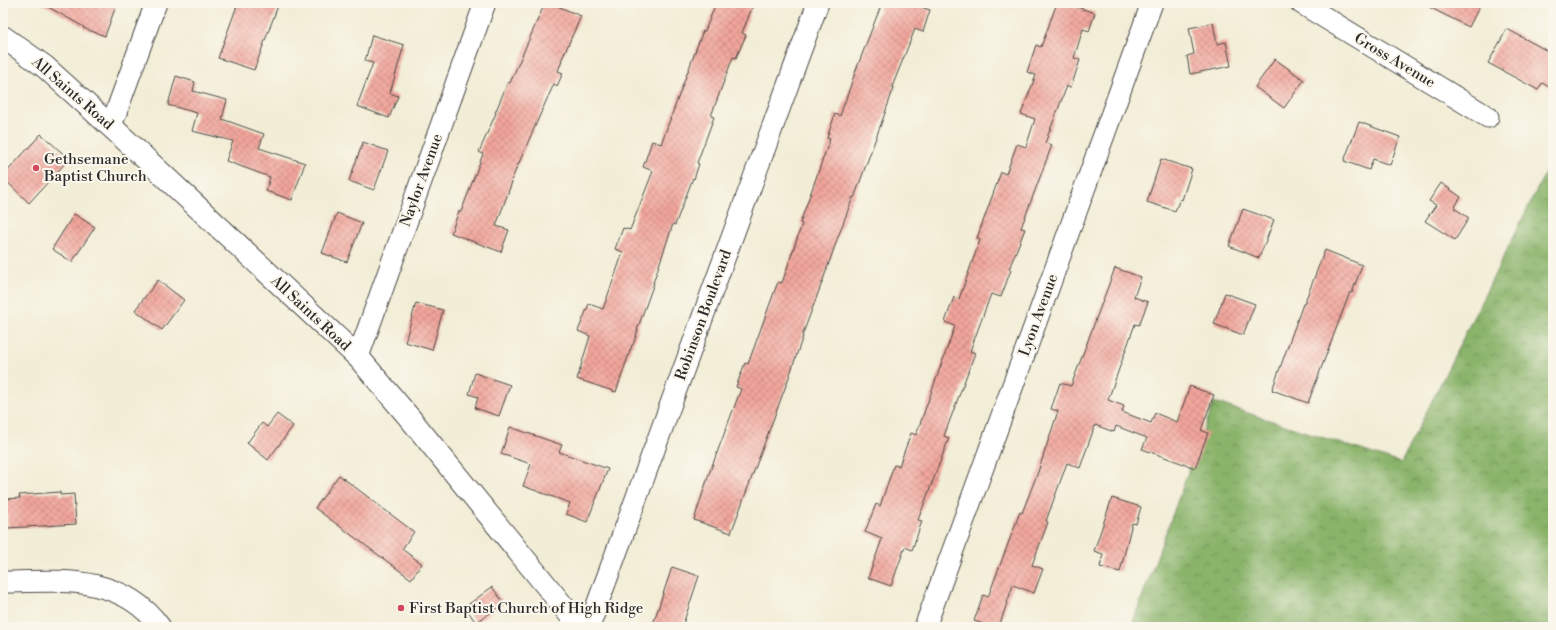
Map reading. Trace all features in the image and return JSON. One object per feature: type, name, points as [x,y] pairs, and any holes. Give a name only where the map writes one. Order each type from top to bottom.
[{"type":"street","points":[[111,126],[156,3]]},
{"type":"street","name":"Naylor Avenue","points":[[358,357],[485,3]]},
{"type":"street","name":"Robinson Boulevard","points":[[589,627],[818,3]]},
{"type":"street","name":"Lyon Avenue","points":[[925,627],[1152,3]]},
{"type":"street","name":"Gross Avenue","points":[[1301,3],[1488,117]]},
{"type":"street","name":"All Saints Road","points":[[3,37],[44,66],[111,126],[358,357],[414,422],[580,627]]},
{"type":"street","points":[[3,582],[62,581],[95,584],[128,597],[151,614],[160,627]]},
{"type":"green space","points":[[1553,157],[1553,627],[1131,627],[1214,402],[1401,463]]},
{"type":"building","points":[[41,3],[117,3],[105,36],[83,28],[84,27]]},
{"type":"building","points":[[238,3],[279,3],[254,70],[218,58]]},
{"type":"building","points":[[545,3],[550,3],[581,16],[561,61],[558,71],[563,73],[557,86],[554,84],[511,181],[512,182],[496,226],[509,230],[501,252],[451,233],[459,211],[461,212],[483,154],[479,152],[508,82],[510,83]]},
{"type":"building","points":[[716,3],[754,3],[742,33],[746,35],[736,58],[733,57],[711,116],[714,117],[697,163],[699,164],[694,179],[693,178],[675,225],[673,224],[616,392],[577,379],[590,336],[578,331],[589,304],[603,309],[623,252],[615,249],[623,228],[630,230],[653,171],[643,167],[652,141],[661,144],[703,31],[705,31]]},
{"type":"building","points":[[882,3],[922,3],[921,7],[930,10],[923,32],[915,29],[892,87],[894,87],[885,113],[838,237],[802,336],[788,380],[731,533],[694,520],[709,474],[741,389],[736,387],[745,363],[748,364],[778,282],[782,283],[802,224],[800,223],[830,139],[827,138],[835,114],[840,116]]},
{"type":"building","points":[[1057,3],[1065,3],[1095,13],[1089,31],[1083,29],[1074,58],[1080,60],[1071,87],[1067,86],[1045,143],[1052,145],[1021,228],[1025,229],[1009,269],[1011,270],[1001,297],[991,294],[970,351],[975,353],[944,436],[949,438],[918,520],[922,521],[912,550],[905,547],[891,586],[868,578],[882,539],[865,532],[876,504],[880,506],[894,465],[899,466],[911,433],[916,435],[955,326],[945,322],[954,297],[959,299],[980,240],[977,238],[1001,172],[1006,174],[1017,144],[1026,147],[1035,119],[1021,114],[1036,75],[1027,72],[1036,45],[1041,47]]},
{"type":"building","points":[[1421,3],[1481,3],[1469,27]]},
{"type":"building","points":[[1213,23],[1217,44],[1226,42],[1231,66],[1190,74],[1187,56],[1194,54],[1189,28]]},
{"type":"building","points":[[1507,29],[1553,54],[1553,89],[1542,83],[1538,90],[1488,63]]},
{"type":"building","points":[[372,35],[404,45],[390,93],[398,96],[389,118],[357,106],[373,63],[365,61]]},
{"type":"building","points":[[1275,59],[1304,80],[1284,108],[1255,87]]},
{"type":"building","points":[[176,76],[195,82],[193,91],[227,100],[222,119],[264,134],[259,148],[305,163],[292,200],[266,191],[270,177],[226,161],[233,141],[192,131],[197,113],[168,105]]},
{"type":"building","points":[[1359,122],[1400,137],[1390,165],[1373,159],[1369,170],[1344,161]]},
{"type":"building","name":"Gethsemane Baptist Church","points":[[41,134],[69,159],[29,203],[3,178],[3,176]]},
{"type":"building","points":[[363,142],[388,151],[374,190],[349,181]]},
{"type":"building","points":[[1161,159],[1192,169],[1182,200],[1180,199],[1175,211],[1147,202]]},
{"type":"building","points":[[1441,183],[1461,197],[1454,208],[1469,218],[1455,240],[1425,221],[1436,205],[1429,201]]},
{"type":"building","points":[[1243,209],[1274,220],[1259,258],[1229,246]]},
{"type":"building","points":[[337,213],[362,223],[347,262],[322,253]]},
{"type":"building","points":[[74,214],[95,227],[72,262],[52,249]]},
{"type":"building","points":[[1325,250],[1362,265],[1352,293],[1350,292],[1308,403],[1272,390],[1303,304]]},
{"type":"building","points":[[1115,268],[1141,277],[1134,297],[1148,302],[1139,325],[1135,324],[1108,400],[1124,406],[1122,412],[1151,423],[1155,413],[1177,422],[1190,386],[1214,395],[1201,430],[1208,433],[1195,468],[1142,449],[1147,438],[1116,426],[1114,432],[1095,425],[1080,468],[1067,463],[1032,565],[1043,569],[1034,593],[1013,585],[999,627],[992,627],[974,621],[983,595],[988,597],[1020,512],[1022,513],[1038,472],[1058,411],[1051,409],[1060,383],[1071,386]]},
{"type":"building","points":[[158,280],[184,300],[162,330],[135,310]]},
{"type":"building","points":[[1225,293],[1255,304],[1243,335],[1214,324]]},
{"type":"building","points":[[416,303],[443,310],[432,350],[405,342]]},
{"type":"building","points":[[475,373],[510,385],[499,416],[475,408],[478,397],[469,394]]},
{"type":"building","points":[[277,414],[293,426],[268,460],[247,443],[262,423],[267,427]]},
{"type":"building","points":[[510,427],[562,445],[559,452],[608,469],[587,522],[566,514],[570,503],[523,486],[531,464],[501,454]]},
{"type":"building","points":[[339,475],[414,532],[402,549],[422,564],[411,579],[315,508]]},
{"type":"building","points":[[60,492],[60,495],[74,494],[76,524],[8,528],[6,499],[20,498],[19,495]]},
{"type":"building","points":[[1112,498],[1141,507],[1136,524],[1132,523],[1120,572],[1100,567],[1103,554],[1094,551]]},
{"type":"building","points":[[672,567],[699,576],[682,627],[652,627]]},
{"type":"building","points":[[492,587],[504,603],[476,623],[465,607]]},
{"type":"place","name":"Gethsemane Baptist Church","points":[[36,168]]},
{"type":"place","name":"First Baptist Church of High Ridge","points":[[401,608]]}]
